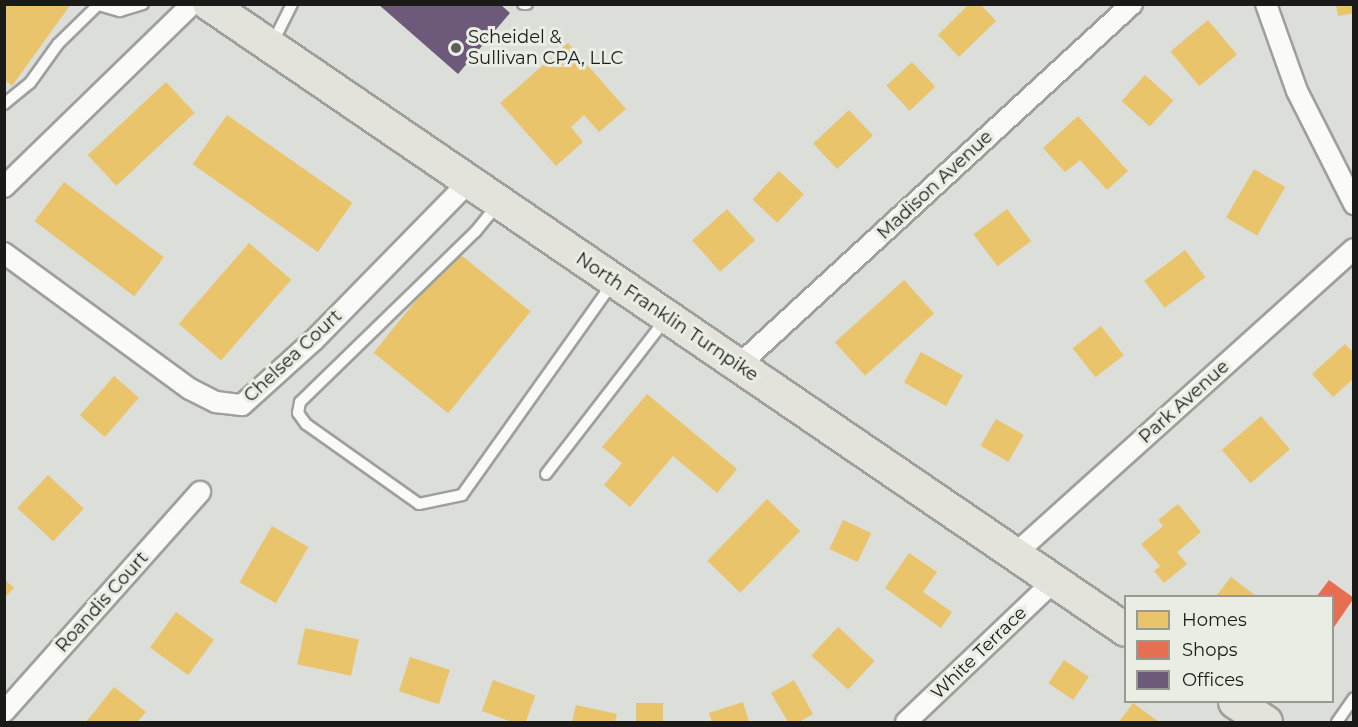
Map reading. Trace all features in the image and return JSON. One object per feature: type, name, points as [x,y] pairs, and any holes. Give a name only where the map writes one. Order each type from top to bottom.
[{"type":"main road","name":"North Franklin Turnpike","points":[[209,4],[498,204],[668,316],[1052,583],[1124,629]]},
{"type":"main road","points":[[1236,703],[1266,723]]},
{"type":"street","points":[[4,187],[192,4]]},
{"type":"street","name":"Madison Avenue","points":[[739,365],[1132,4]]},
{"type":"street","points":[[1266,4],[1297,91],[1353,204]]},
{"type":"street","name":"Chelsea Court","points":[[4,253],[190,389],[216,402],[242,405],[314,340],[468,183]]},
{"type":"street","name":"Park Avenue","points":[[1014,555],[1353,249]]},
{"type":"street","name":"Roandis Court","points":[[4,712],[200,492]]},
{"type":"street","name":"White Terrace","points":[[906,723],[1052,583]]},
{"type":"lane","points":[[4,104],[30,83],[58,44],[96,5],[120,11],[143,4]]},
{"type":"lane","points":[[271,46],[292,4]]},
{"type":"lane","points":[[498,204],[475,232],[300,402],[298,413],[306,424],[419,504],[462,495],[615,281]]},
{"type":"lane","points":[[546,474],[668,316]]},
{"type":"lane","points":[[1337,723],[1353,698]]},
{"type":"building: Homes","points":[[5,4],[71,4],[12,86],[5,80]]},
{"type":"building: Homes","points":[[969,4],[980,4],[996,21],[959,57],[938,35]]},
{"type":"building: Homes","points":[[1336,4],[1354,4],[1354,13],[1338,16]]},
{"type":"building: Homes","points":[[1208,20],[1237,54],[1199,86],[1170,51]]},
{"type":"building: Homes","points":[[568,43],[626,109],[599,132],[584,115],[571,127],[583,142],[556,166],[500,103]]},
{"type":"building: Homes","points":[[912,62],[935,87],[910,111],[886,86]]},
{"type":"building: Homes","points":[[1145,75],[1173,100],[1150,126],[1122,101]]},
{"type":"building: Homes","points":[[166,82],[195,113],[116,186],[88,155]]},
{"type":"building: Homes","points":[[849,110],[873,136],[837,169],[813,143]]},
{"type":"building: Homes","points":[[227,115],[352,203],[318,252],[193,164]]},
{"type":"building: Homes","points":[[1078,116],[1128,171],[1107,190],[1080,160],[1065,172],[1043,148]]},
{"type":"building: Homes","points":[[1254,169],[1285,187],[1257,235],[1226,217]]},
{"type":"building: Homes","points":[[779,171],[804,194],[777,223],[752,200]]},
{"type":"building: Homes","points":[[64,182],[164,257],[134,296],[35,221]]},
{"type":"building: Homes","points":[[727,209],[755,240],[720,272],[692,240]]},
{"type":"building: Homes","points":[[1007,209],[1031,241],[998,266],[973,234]]},
{"type":"building: Homes","points":[[249,243],[291,280],[221,360],[179,324]]},
{"type":"building: Homes","points":[[1185,250],[1205,277],[1165,308],[1144,281]]},
{"type":"building: Homes","points":[[456,251],[531,311],[448,413],[374,353]]},
{"type":"building: Homes","points":[[904,280],[934,313],[865,376],[835,342]]},
{"type":"building: Homes","points":[[1101,326],[1124,355],[1095,377],[1073,348]]},
{"type":"building: Homes","points":[[1345,344],[1354,353],[1354,378],[1333,397],[1312,374]]},
{"type":"building: Homes","points":[[921,352],[963,375],[946,406],[904,383]]},
{"type":"building: Homes","points":[[114,376],[139,398],[105,437],[80,415]]},
{"type":"building: Homes","points":[[647,394],[737,469],[717,493],[673,456],[630,507],[604,485],[622,463],[602,447]]},
{"type":"building: Homes","points":[[1261,416],[1290,449],[1251,483],[1222,450]]},
{"type":"building: Homes","points":[[996,419],[1024,435],[1008,462],[980,446]]},
{"type":"building: Homes","points":[[48,475],[84,508],[53,541],[17,508]]},
{"type":"building: Homes","points":[[767,499],[800,531],[740,593],[707,561]]},
{"type":"building: Homes","points":[[1178,504],[1201,532],[1177,552],[1187,564],[1164,583],[1154,571],[1160,566],[1141,544],[1163,526],[1158,520]]},
{"type":"building: Homes","points":[[843,520],[871,533],[858,562],[829,549]]},
{"type":"building: Homes","points":[[272,526],[308,547],[276,603],[240,582]]},
{"type":"building: Homes","points":[[909,553],[937,572],[923,592],[952,612],[941,628],[885,588]]},
{"type":"building: Homes","points":[[1231,577],[1255,595],[1217,595]]},
{"type":"building: Homes","points":[[4,579],[14,588],[4,598]]},
{"type":"building: Homes","points":[[176,612],[214,640],[188,675],[150,648]]},
{"type":"building: Homes","points":[[838,627],[875,661],[848,690],[811,656]]},
{"type":"building: Homes","points":[[305,628],[359,639],[351,676],[297,664]]},
{"type":"building: Homes","points":[[410,657],[450,670],[439,704],[399,691]]},
{"type":"building: Homes","points":[[1064,660],[1089,677],[1073,700],[1048,683]]},
{"type":"building: Homes","points":[[493,680],[535,695],[526,722],[512,722],[482,711]]},
{"type":"building: Homes","points":[[794,680],[813,714],[799,722],[788,722],[771,693]]},
{"type":"building: Homes","points":[[114,687],[146,712],[137,722],[86,722]]},
{"type":"building: Homes","points":[[743,702],[749,722],[712,722],[709,713]]},
{"type":"building: Homes","points":[[636,703],[663,703],[663,722],[636,722]]},
{"type":"building: Homes","points":[[1133,703],[1159,722],[1119,722]]},
{"type":"building: Homes","points":[[576,705],[617,714],[615,722],[572,722]]},
{"type":"building: Shops","points":[[1329,580],[1354,598],[1334,627],[1334,595],[1318,595]]},
{"type":"building: Offices","points":[[378,4],[500,4],[510,13],[458,74]]},
{"type":"place","name":"Scheidel & Sullivan CPA, LLC","points":[[456,48]]}]
